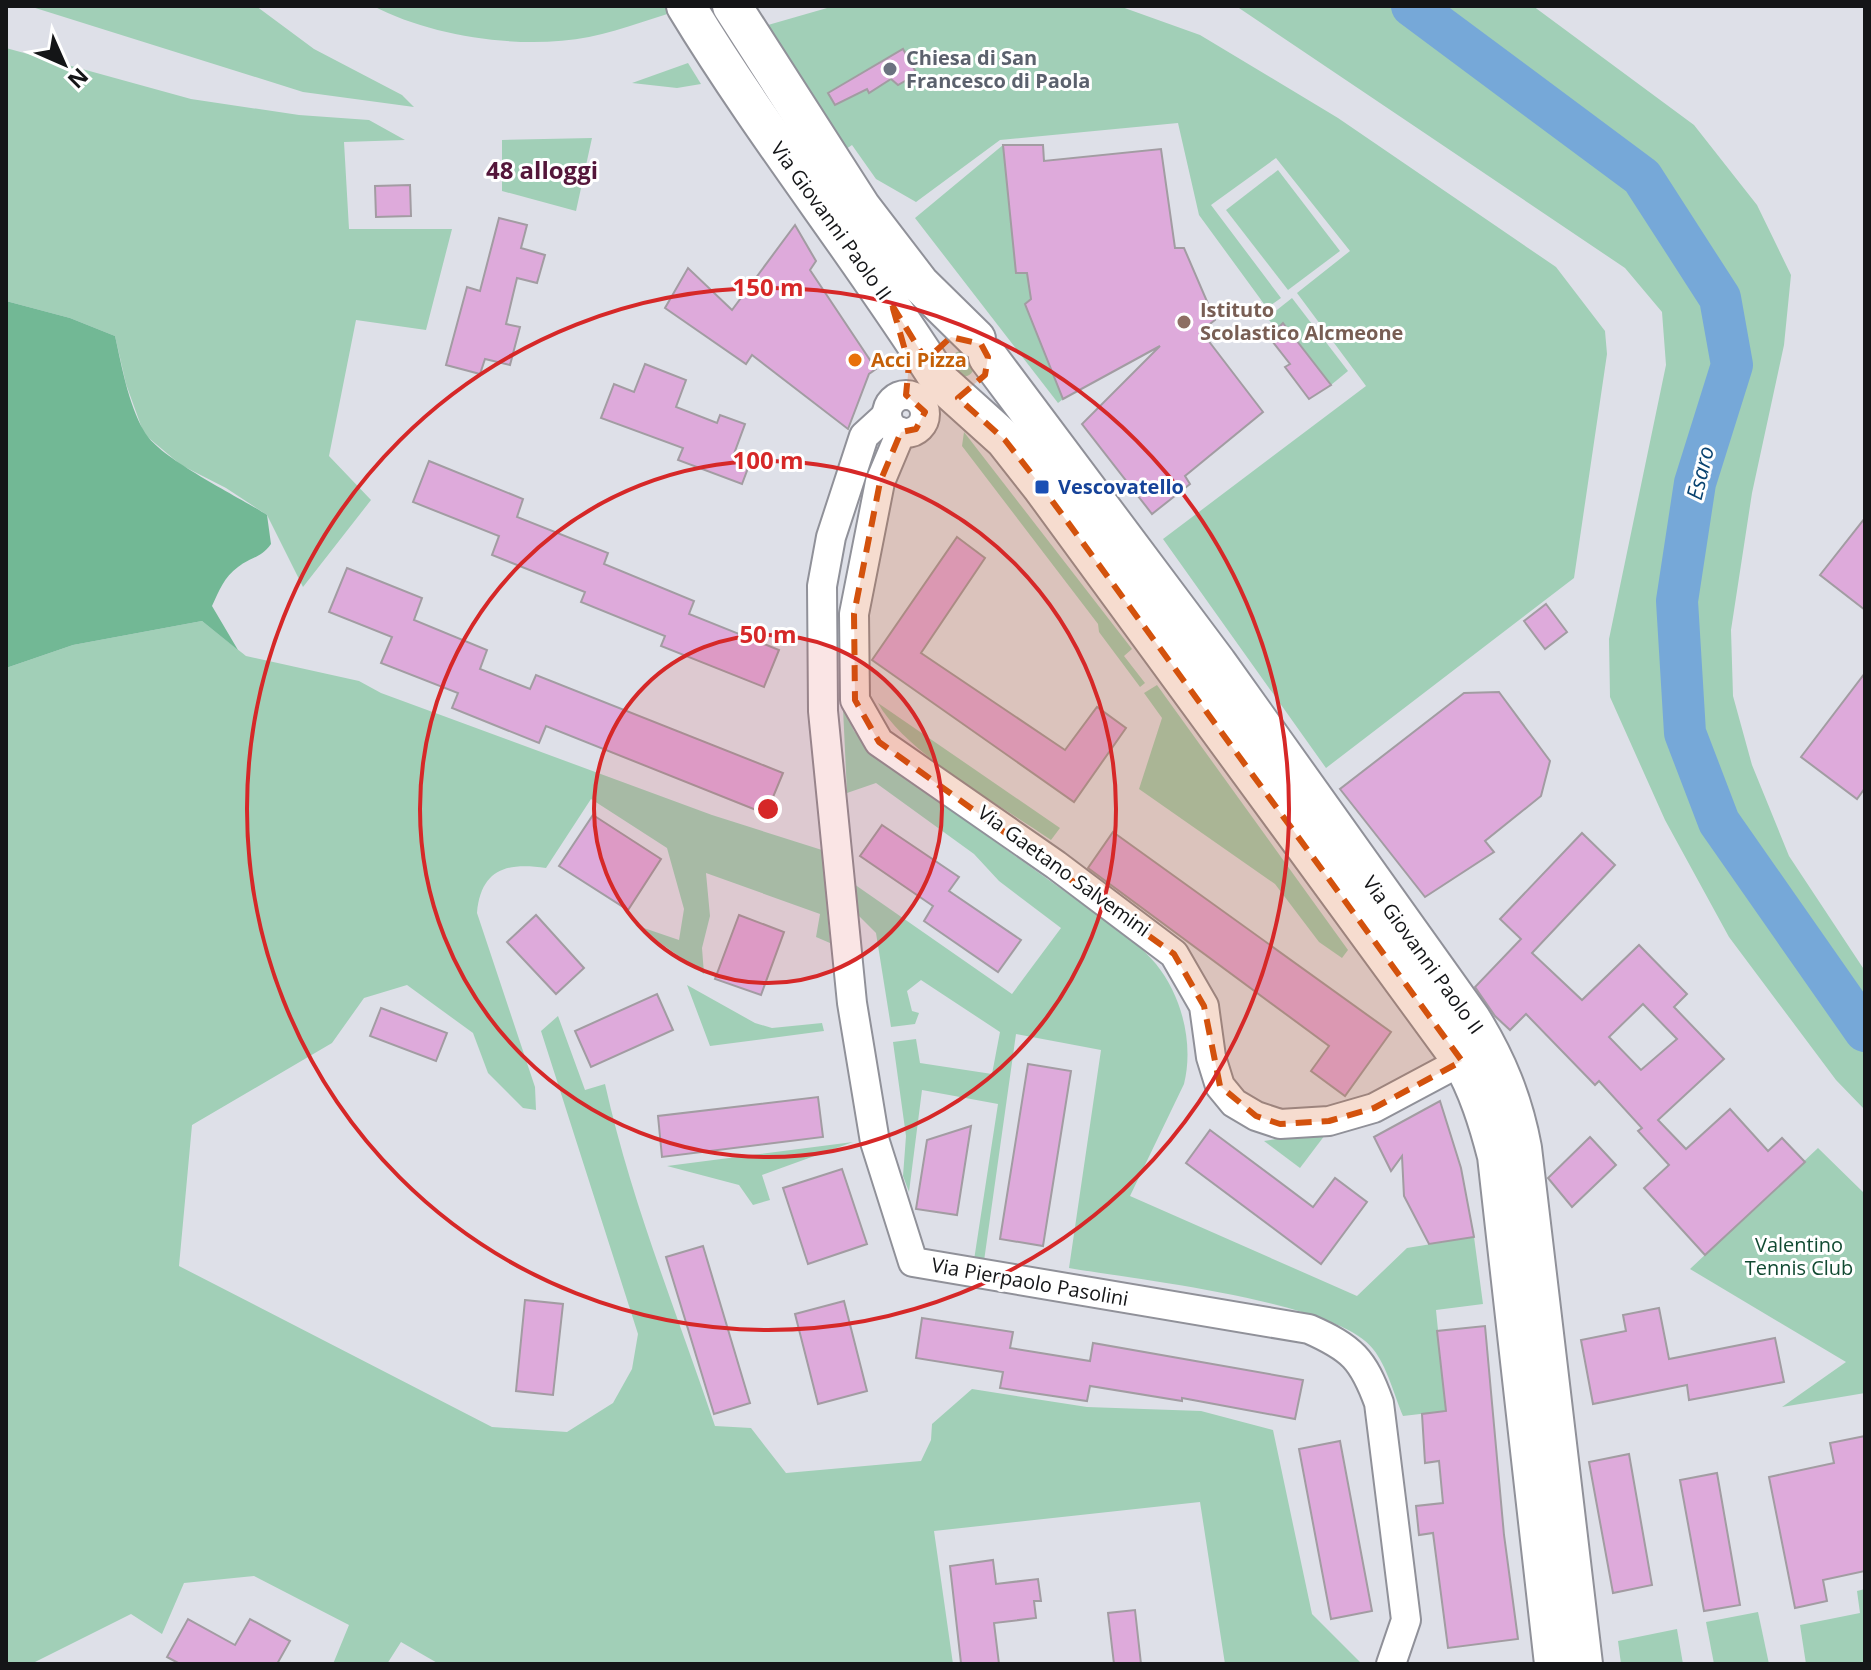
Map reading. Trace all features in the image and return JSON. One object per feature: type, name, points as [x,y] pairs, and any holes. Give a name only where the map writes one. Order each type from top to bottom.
[{"type":"street","name":"Via Giovanni Paolo II","points":[[686,6],[801,182],[892,305],[916,402],[1005,440],[1462,1061],[1486,1112],[1497,1156],[1554,1664]]},
{"type":"street","name":"Via Giovanni Paolo II","points":[[732,6],[861,207],[920,284],[982,348],[1217,663],[1471,1019],[1500,1072],[1514,1106],[1522,1148],[1583,1664]]},
{"type":"street","points":[[916,402],[933,356],[943,341],[959,335],[982,348]]},
{"type":"street","name":"Via Gaetano Salvemini","points":[[916,402],[880,482],[854,614],[855,700],[879,742],[1056,865],[1174,954],[1204,1006],[1211,1057],[1220,1086],[1234,1103],[1256,1116],[1280,1124],[1329,1121],[1374,1108],[1462,1061]]},
{"type":"street","name":"Via Pierpaolo Pasolini","points":[[916,402],[864,436],[831,537],[822,586],[823,711],[852,1003],[875,1142],[913,1262],[1309,1329],[1344,1344],[1366,1369],[1379,1403],[1406,1620],[1391,1664]]},
{"type":"highlighted area","points":[[892,305],[926,360],[951,337],[981,344],[988,357],[985,375],[958,398],[1005,440],[1042,487],[1462,1061],[1374,1108],[1329,1121],[1280,1124],[1256,1116],[1220,1086],[1204,1006],[1174,954],[879,742],[855,700],[854,614],[880,482],[901,432],[916,429],[925,412],[906,395],[909,364]]},
{"type":"green space","points":[[29,6],[256,6],[314,49],[402,95],[414,107],[303,92]]},
{"type":"green space","points":[[373,6],[695,6],[589,37],[535,42],[450,33],[397,17]]},
{"type":"green space","points":[[834,6],[1119,6],[1200,35],[1338,118],[1556,267],[1605,331],[1607,354],[1574,578],[1326,768],[1163,539],[1366,386],[1297,293],[1350,251],[1276,158],[1211,205],[1281,298],[1267,308],[1199,215],[1178,123],[1000,140],[916,202],[876,179],[852,145],[843,151],[768,25]]},
{"type":"green space","points":[[1236,6],[1533,6],[1694,125],[1757,205],[1791,275],[1784,345],[1752,493],[1731,630],[1733,696],[1752,765],[1789,856],[1865,971],[1865,1110],[1836,1080],[1729,937],[1665,820],[1610,697],[1609,639],[1666,365],[1662,312],[1625,268]]},
{"type":"green space","points":[[6,48],[191,99],[299,115],[369,120],[405,140],[344,142],[349,229],[452,229],[426,330],[356,320],[329,456],[371,500],[303,587],[267,515],[226,488],[181,465],[144,434],[126,384],[115,336],[70,318],[6,301]]},
{"type":"green space","points":[[688,63],[701,84],[677,88],[632,83]]},
{"type":"green space","points":[[592,138],[576,211],[502,191],[502,140]]},
{"type":"green space","points":[[1003,145],[1016,273],[1027,273],[1031,299],[1026,304],[1063,399],[1058,403],[915,218]]},
{"type":"green space","points":[[1278,170],[1340,251],[1288,290],[1226,210]]},
{"type":"green space","points":[[1292,298],[1348,371],[1331,385],[1267,318]]},
{"type":"green space","points":[[6,301],[70,318],[115,336],[134,409],[152,442],[181,464],[267,515],[271,544],[229,575],[212,606],[238,650],[202,621],[73,645],[6,668]]},
{"type":"green space","points":[[962,351],[971,355],[975,364],[971,373],[962,377],[953,373],[949,364],[953,355]]},
{"type":"green space","points":[[964,432],[1132,649],[1124,656],[1145,683],[1140,687],[1099,632],[1098,624],[962,446]]},
{"type":"green space","points":[[202,621],[246,656],[359,681],[381,693],[712,815],[822,850],[830,943],[816,937],[820,914],[706,873],[710,916],[702,948],[704,974],[635,925],[679,940],[684,909],[667,848],[591,799],[546,868],[519,866],[498,872],[484,887],[477,913],[535,1087],[536,1110],[523,1108],[488,1073],[473,1033],[407,985],[364,998],[332,1043],[192,1125],[179,1266],[492,1427],[567,1432],[613,1403],[632,1369],[638,1334],[541,1031],[558,1016],[585,1090],[605,1084],[641,1214],[715,1426],[751,1428],[786,1473],[921,1461],[931,1440],[932,1424],[972,1389],[1087,1407],[1201,1411],[1273,1430],[1312,1614],[1362,1664],[1225,1664],[1200,1502],[934,1531],[953,1664],[439,1664],[401,1642],[387,1664],[333,1664],[349,1625],[254,1576],[184,1583],[162,1634],[131,1614],[31,1664],[6,1664],[6,668],[73,645]]},
{"type":"green space","points":[[1157,685],[1348,950],[1342,958],[1319,942],[1275,884],[1139,789],[1162,718],[1144,693]]},
{"type":"green space","points":[[878,703],[1060,828],[1051,840],[956,778],[910,741]]},
{"type":"green space","points":[[843,708],[854,731],[871,752],[1123,933],[1146,953],[1165,977],[1184,1021],[1187,1069],[1184,1084],[1130,1196],[1357,1296],[1407,1248],[1474,1237],[1483,1304],[1436,1310],[1446,1411],[1403,1416],[1386,1372],[1373,1349],[1352,1332],[1319,1318],[1231,1295],[1069,1268],[1101,1050],[1016,1034],[984,1261],[974,1260],[998,1104],[922,1090],[909,1192],[903,1176],[906,1136],[893,1042],[916,1039],[920,1063],[992,1074],[1000,1032],[921,980],[907,991],[912,1011],[919,1013],[915,1024],[891,1027],[876,933],[857,914],[854,884],[1012,994],[1061,928],[999,881],[974,854],[876,783],[847,793]]},
{"type":"green space","points":[[687,985],[755,1023],[772,1028],[822,1023],[824,1031],[710,1046]]},
{"type":"green space","points":[[1328,1131],[1300,1168],[1264,1141]]},
{"type":"green space","points":[[853,1142],[762,1175],[770,1200],[753,1205],[739,1185],[667,1166]]},
{"type":"green space","name":"Valentino Tennis Club","points":[[1818,1148],[1865,1194],[1865,1393],[1782,1407],[1846,1362],[1690,1269]]},
{"type":"green space","points":[[1865,1589],[1865,1664],[1806,1664],[1800,1625],[1860,1613],[1857,1591]]},
{"type":"green space","points":[[1758,1612],[1769,1664],[1714,1664],[1706,1622]]},
{"type":"green space","points":[[1677,1629],[1683,1664],[1621,1664],[1618,1641]]},
{"type":"building","name":"Chiesa di San Francesco di Paola","points":[[903,49],[917,74],[898,85],[891,79],[869,93],[867,89],[835,105],[828,93]]},
{"type":"building","points":[[1003,145],[1043,145],[1044,161],[1161,149],[1175,248],[1184,248],[1215,320],[1201,331],[1263,412],[1185,476],[1190,484],[1152,514],[1082,424],[1160,346],[1063,399],[1025,304],[1031,299],[1027,273],[1016,273]]},
{"type":"building","points":[[410,185],[411,216],[376,217],[375,186]]},
{"type":"building","points":[[499,218],[527,225],[521,248],[545,255],[537,283],[517,278],[506,324],[520,327],[510,365],[485,359],[480,374],[446,365],[467,287],[480,291]]},
{"type":"building","points":[[795,225],[816,261],[810,270],[876,369],[869,374],[848,429],[752,355],[746,364],[665,308],[688,268],[732,310]]},
{"type":"building","points":[[1283,323],[1331,385],[1309,399],[1285,367],[1290,364],[1269,337]]},
{"type":"building","points":[[645,364],[686,380],[676,407],[717,423],[720,415],[745,424],[734,454],[751,460],[742,484],[678,460],[683,448],[601,418],[614,384],[634,392]]},
{"type":"building","points":[[429,461],[523,499],[517,517],[608,553],[604,564],[694,601],[689,614],[779,650],[764,687],[661,646],[665,636],[581,602],[585,592],[492,555],[499,536],[413,502]]},
{"type":"building","points":[[1865,518],[1865,610],[1820,575]]},
{"type":"building","points":[[957,537],[985,558],[921,653],[1065,750],[1097,707],[1126,728],[1074,802],[872,660]]},
{"type":"building","points":[[347,568],[422,598],[414,620],[487,650],[480,669],[530,689],[536,675],[783,773],[766,814],[546,726],[539,743],[452,708],[458,693],[381,663],[392,637],[329,612]]},
{"type":"building","points":[[1546,604],[1567,632],[1545,649],[1524,621]]},
{"type":"building","points":[[1865,673],[1865,788],[1857,799],[1801,757]]},
{"type":"building","points":[[1499,692],[1550,761],[1541,796],[1485,841],[1494,852],[1425,897],[1340,789],[1464,693]]},
{"type":"building","points":[[593,815],[661,859],[628,910],[559,866]]},
{"type":"building","points":[[882,825],[959,877],[949,891],[1021,940],[998,972],[924,921],[933,906],[860,856]]},
{"type":"building","points":[[1113,832],[1391,1032],[1345,1096],[1311,1071],[1329,1046],[1088,868]]},
{"type":"building","points":[[1582,833],[1615,865],[1532,953],[1582,1000],[1639,945],[1687,994],[1674,1007],[1724,1059],[1658,1120],[1686,1149],[1730,1109],[1768,1151],[1782,1138],[1805,1162],[1705,1255],[1644,1188],[1669,1165],[1638,1131],[1642,1128],[1599,1081],[1595,1085],[1526,1014],[1510,1030],[1495,1016],[1475,987],[1521,939],[1500,919]],"holes":[[[1643,1004],[1677,1039],[1641,1070],[1609,1037]]]},
{"type":"building","points":[[536,915],[584,968],[556,994],[507,942]]},
{"type":"building","points":[[739,915],[784,932],[761,995],[715,979]]},
{"type":"building","points":[[657,994],[673,1030],[591,1067],[575,1031]]},
{"type":"building","points":[[381,1008],[447,1033],[436,1061],[370,1036]]},
{"type":"building","points":[[1028,1064],[1071,1071],[1043,1246],[1000,1239]]},
{"type":"building","points":[[818,1097],[823,1137],[662,1157],[658,1116]]},
{"type":"building","points":[[1440,1101],[1461,1168],[1474,1237],[1429,1244],[1404,1196],[1402,1156],[1391,1171],[1374,1137]]},
{"type":"building","points":[[971,1126],[957,1215],[916,1209],[927,1140]]},
{"type":"building","points":[[1210,1130],[1313,1207],[1335,1178],[1367,1202],[1321,1264],[1186,1163]]},
{"type":"building","points":[[1590,1137],[1616,1165],[1572,1207],[1548,1178]]},
{"type":"building","points":[[842,1169],[867,1244],[808,1264],[783,1188]]},
{"type":"building","points":[[703,1246],[750,1403],[714,1414],[666,1257]]},
{"type":"building","points":[[525,1300],[563,1304],[553,1395],[516,1391]]},
{"type":"building","points":[[844,1301],[867,1391],[818,1404],[795,1314]]},
{"type":"building","points":[[1659,1308],[1669,1359],[1775,1338],[1784,1382],[1689,1400],[1687,1385],[1593,1404],[1581,1340],[1626,1331],[1623,1315]]},
{"type":"building","points":[[922,1318],[1013,1332],[1010,1348],[1090,1361],[1093,1343],[1303,1380],[1295,1419],[1182,1398],[1182,1401],[1090,1386],[1087,1401],[1000,1388],[1003,1372],[916,1358]]},
{"type":"building","points":[[1485,1326],[1504,1535],[1518,1639],[1448,1648],[1433,1533],[1419,1535],[1416,1506],[1443,1503],[1439,1461],[1425,1463],[1422,1414],[1446,1411],[1437,1331]]},
{"type":"building","points":[[1865,1436],[1865,1571],[1823,1580],[1827,1601],[1795,1608],[1769,1477],[1834,1463],[1830,1443]]},
{"type":"building","points":[[1340,1441],[1372,1611],[1331,1619],[1299,1449]]},
{"type":"building","points":[[1629,1454],[1652,1585],[1613,1593],[1589,1462]]},
{"type":"building","points":[[1717,1473],[1740,1605],[1704,1611],[1680,1480]]},
{"type":"building","points":[[993,1560],[996,1584],[1038,1579],[1041,1601],[1034,1601],[1036,1618],[994,1623],[999,1664],[961,1663],[950,1566]]},
{"type":"building","points":[[1135,1610],[1141,1664],[1114,1664],[1108,1613]]},
{"type":"building","points":[[188,1619],[235,1645],[250,1619],[290,1641],[277,1664],[180,1664],[167,1657]]},
{"type":"waterway","name":"Esaro","points":[[1412,6],[1642,177],[1720,298],[1732,365],[1695,483],[1677,601],[1685,733],[1719,822],[1865,1031]]},
{"type":"place","name":"Chiesa di San Francesco di Paola","points":[[890,69]]},
{"type":"place","name":"Istituto Scolastico Alcmeone","points":[[1184,322]]},
{"type":"place","name":"Acci Pizza","points":[[855,360]]},
{"type":"place","name":"Vescovatello","points":[[1042,487]]},
{"type":"district","name":"48 alloggi","points":[[542,171]]}]
